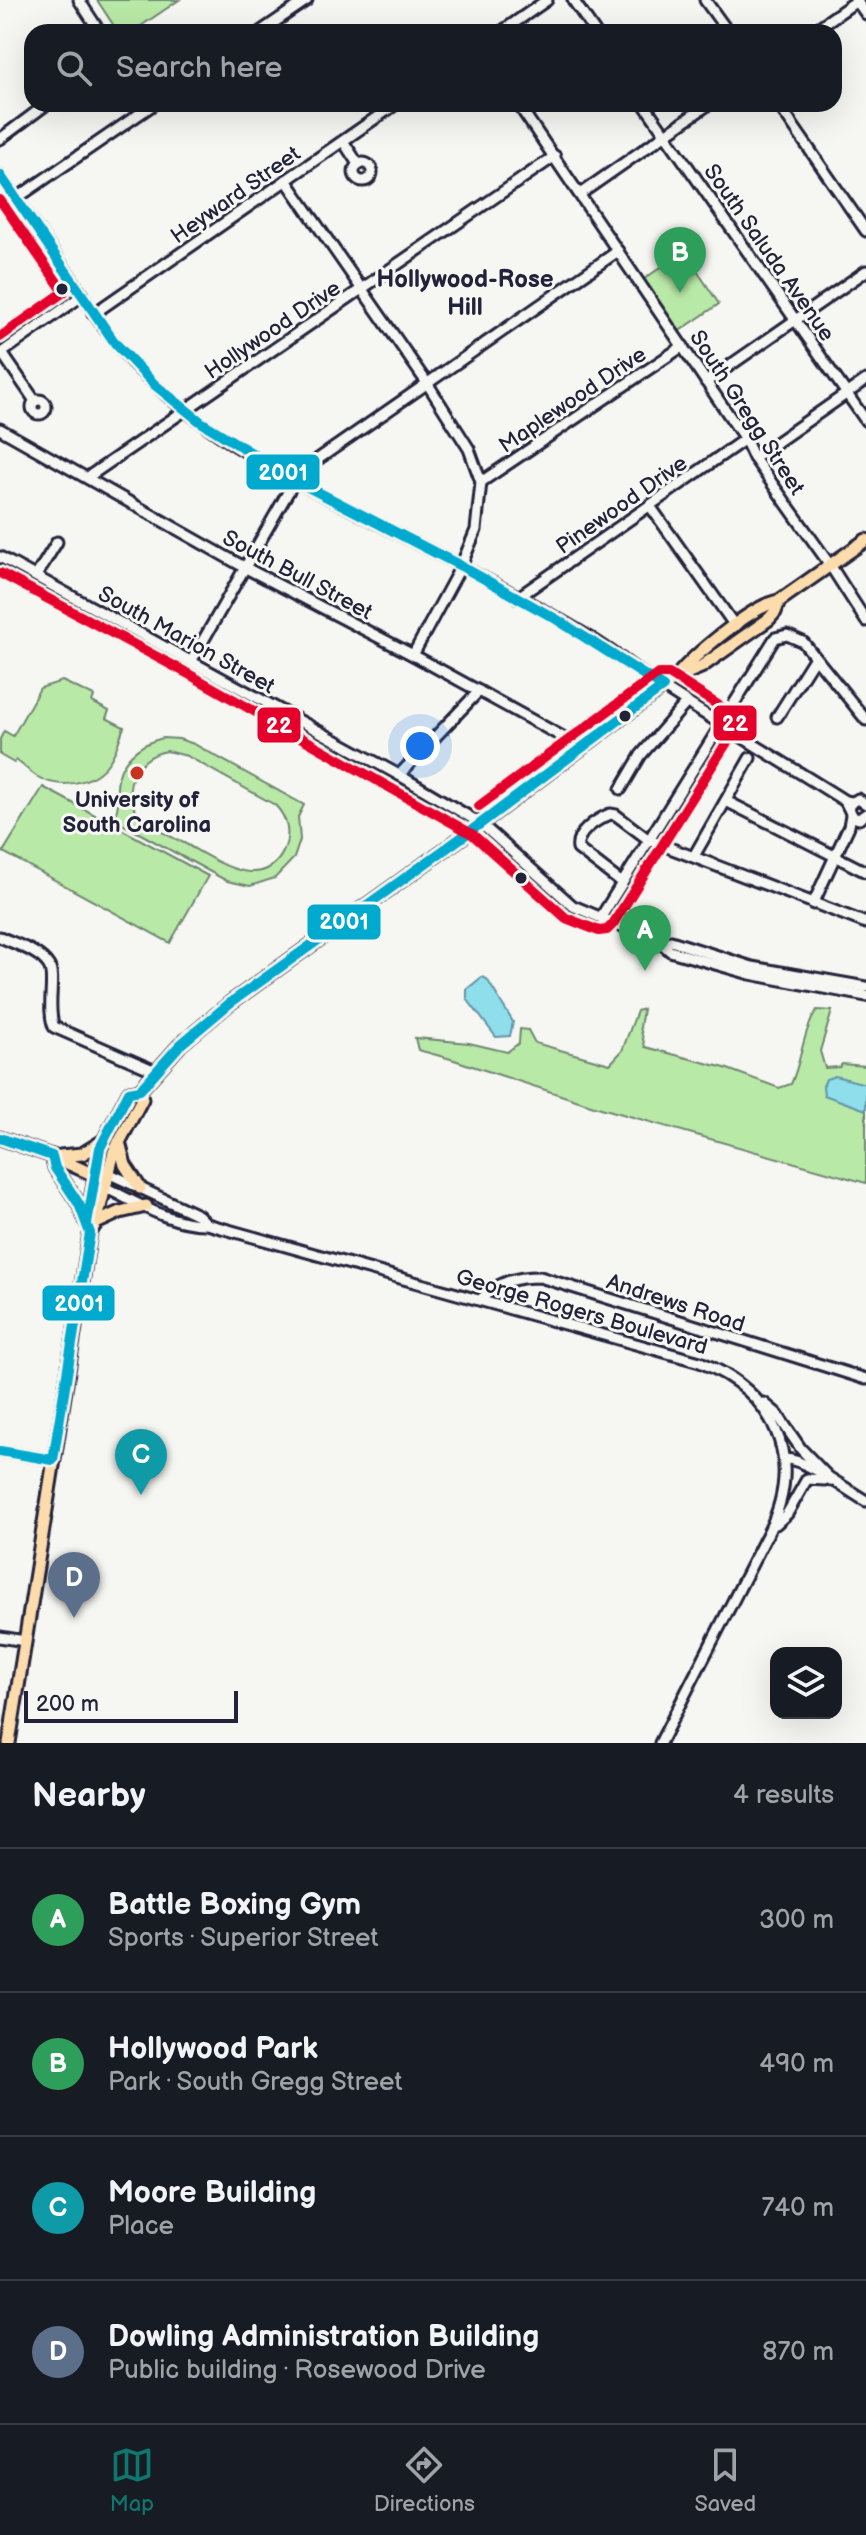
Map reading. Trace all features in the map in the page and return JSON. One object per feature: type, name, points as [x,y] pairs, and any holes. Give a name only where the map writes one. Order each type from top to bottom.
[{"type":"main road","points":[[675,678],[692,657],[768,603],[779,601],[866,540]]},
{"type":"main road","points":[[9,1743],[91,1227],[94,1175],[104,1139],[129,1092],[140,1090],[180,1045],[230,1003],[675,678],[701,667],[769,619],[779,601]]},
{"type":"main road","points":[[91,1227],[119,1142],[142,1099],[140,1090]]},
{"type":"main road","points":[[0,1138],[94,1175],[104,1187]]},
{"type":"main road","points":[[52,1156],[82,1154],[104,1139]]},
{"type":"main road","points":[[119,1142],[125,1165],[140,1188]]},
{"type":"main road","points":[[52,1156],[55,1168],[91,1227]]},
{"type":"main road","points":[[94,1175],[108,1173]]},
{"type":"main road","points":[[91,1227],[120,1212],[146,1206]]},
{"type":"street","points":[[79,0],[95,24]]},
{"type":"street","points":[[272,24],[307,0]]},
{"type":"street","points":[[512,24],[547,0]]},
{"type":"street","points":[[573,0],[590,24]]},
{"type":"street","points":[[705,0],[722,24]]},
{"type":"street","points":[[823,24],[857,0],[866,14]]},
{"type":"street","points":[[0,139],[36,112]]},
{"type":"street","points":[[17,198],[142,112]]},
{"type":"street","name":"Heyward Street","points":[[93,314],[385,112]]},
{"type":"street","name":"South Gregg Street","points":[[524,112],[866,621]]},
{"type":"street","name":"South Saluda Avenue","points":[[649,112],[866,421]]},
{"type":"street","points":[[580,194],[698,112]]},
{"type":"street","points":[[784,112],[864,224]]},
{"type":"street","points":[[343,141],[358,164]]},
{"type":"street","name":"Hollywood Drive","points":[[88,477],[555,156]]},
{"type":"street","points":[[0,175],[93,314],[134,366],[184,411],[295,480],[589,637],[663,687],[859,809],[813,904]]},
{"type":"street","points":[[286,180],[427,383],[469,449],[481,482],[476,530],[461,566],[413,655]]},
{"type":"street","points":[[192,660],[295,480],[311,464],[618,251]]},
{"type":"street","points":[[706,382],[866,271]]},
{"type":"street","points":[[35,401],[1,354],[83,295]]},
{"type":"street","name":"Maplewood Drive","points":[[481,482],[683,346]]},
{"type":"street","points":[[754,458],[866,380]]},
{"type":"street","name":"South Bull Street","points":[[0,429],[244,567],[581,747]]},
{"type":"street","name":"Pinewood Drive","points":[[517,598],[745,439]]},
{"type":"street","points":[[650,506],[735,626]]},
{"type":"street","points":[[36,576],[57,542]]},
{"type":"street","name":"South Marion Street","points":[[0,557],[399,775],[480,823],[573,906],[661,943]]},
{"type":"street","points":[[601,917],[775,638],[787,635],[803,642],[866,720]]},
{"type":"street","points":[[777,717],[815,657]]},
{"type":"street","points":[[399,775],[479,691]]},
{"type":"street","points":[[621,789],[641,755],[687,702]]},
{"type":"street","points":[[694,856],[750,758]]},
{"type":"street","points":[[726,801],[866,872]]},
{"type":"street","points":[[622,883],[578,849],[577,839],[610,814],[616,815],[649,840],[866,923]]},
{"type":"street","points":[[0,937],[42,958],[49,965],[49,1008],[54,1027],[155,1071]]},
{"type":"street","points":[[661,943],[671,941],[752,967],[866,987]]},
{"type":"street","points":[[661,943],[670,951],[750,974],[866,996]]},
{"type":"street","name":"George Rogers Boulevard","points":[[108,1173],[198,1215],[207,1224]]},
{"type":"street","name":"George Rogers Boulevard","points":[[104,1187],[176,1220],[207,1224],[700,1362],[729,1376],[749,1391],[766,1411],[784,1459],[780,1505],[771,1529],[660,1743]]},
{"type":"street","name":"Andrews Road","points":[[480,1300],[493,1287],[516,1278],[540,1277],[866,1379]]},
{"type":"street","points":[[749,1391],[777,1414],[801,1449],[832,1481]]},
{"type":"street","points":[[0,1451],[53,1460]]},
{"type":"street","points":[[784,1459],[792,1458],[866,1501]]},
{"type":"street","points":[[771,1529],[787,1514],[807,1479],[832,1481]]},
{"type":"street","points":[[0,1637],[25,1641]]},
{"type":"green space","points":[[97,0],[179,0],[144,24],[113,24]]},
{"type":"green space","points":[[684,251],[719,304],[675,334],[640,282]]},
{"type":"green space","points":[[62,681],[94,696],[92,702],[109,711],[106,718],[124,727],[114,754],[102,770],[85,780],[65,784],[36,776],[16,760],[14,763],[0,755],[0,739],[4,731],[13,736],[40,688]]},
{"type":"green space","points":[[163,738],[194,744],[304,805],[298,817],[300,840],[294,858],[275,878],[250,886],[227,881],[113,819],[118,807],[118,778],[125,762],[138,749]],"holes":[[[167,751],[187,756],[275,805],[287,826],[284,850],[275,864],[251,872],[222,864],[151,826],[142,818],[130,797],[130,787],[138,768],[156,754]]]},
{"type":"green space","points":[[43,787],[208,876],[170,943],[3,852]]},
{"type":"green space","points":[[643,1009],[640,1027],[645,1047],[725,1068],[779,1088],[791,1084],[808,1028],[817,1010],[832,1011],[820,1051],[825,1068],[840,1067],[842,1064],[866,1066],[866,1183],[594,1106],[418,1050],[415,1038],[469,1043],[507,1052],[519,1043],[520,1029],[528,1030],[535,1043],[610,1064],[622,1051],[637,1011]]},
{"type":"water","points":[[482,977],[487,979],[513,1022],[510,1036],[496,1037],[467,999],[467,989]]},
{"type":"water","points":[[835,1076],[866,1084],[866,1110],[824,1095],[826,1079]]},
{"type":"transit line","name":"2001","points":[[0,175],[115,343],[155,385],[201,422],[304,485],[556,619],[663,687],[472,830],[230,1003],[180,1045],[140,1090],[129,1092],[100,1148],[87,1224]]},
{"type":"transit line","name":"22","points":[[0,200],[64,292],[0,337]]},
{"type":"transit line","name":"22","points":[[0,573],[185,672],[472,834],[566,918],[599,931],[607,930],[613,924],[734,731],[735,720],[729,712],[669,674],[658,674],[479,806]]},
{"type":"transit line","name":"2001","points":[[0,1138],[52,1156],[55,1168],[79,1204],[90,1233],[53,1460],[0,1451]]},
{"type":"place","name":"Hollywood Park","points":[[680,293]]},
{"type":"place","name":"University of South Carolina","points":[[137,773]]},
{"type":"place","name":"Battle Boxing Gym","points":[[645,971]]},
{"type":"place","name":"Moore Building","points":[[141,1495]]},
{"type":"place","name":"Dowling Administration Building","points":[[74,1618]]},
{"type":"district","name":"Hollywood-Rose Hill","points":[[465,293]]}]
